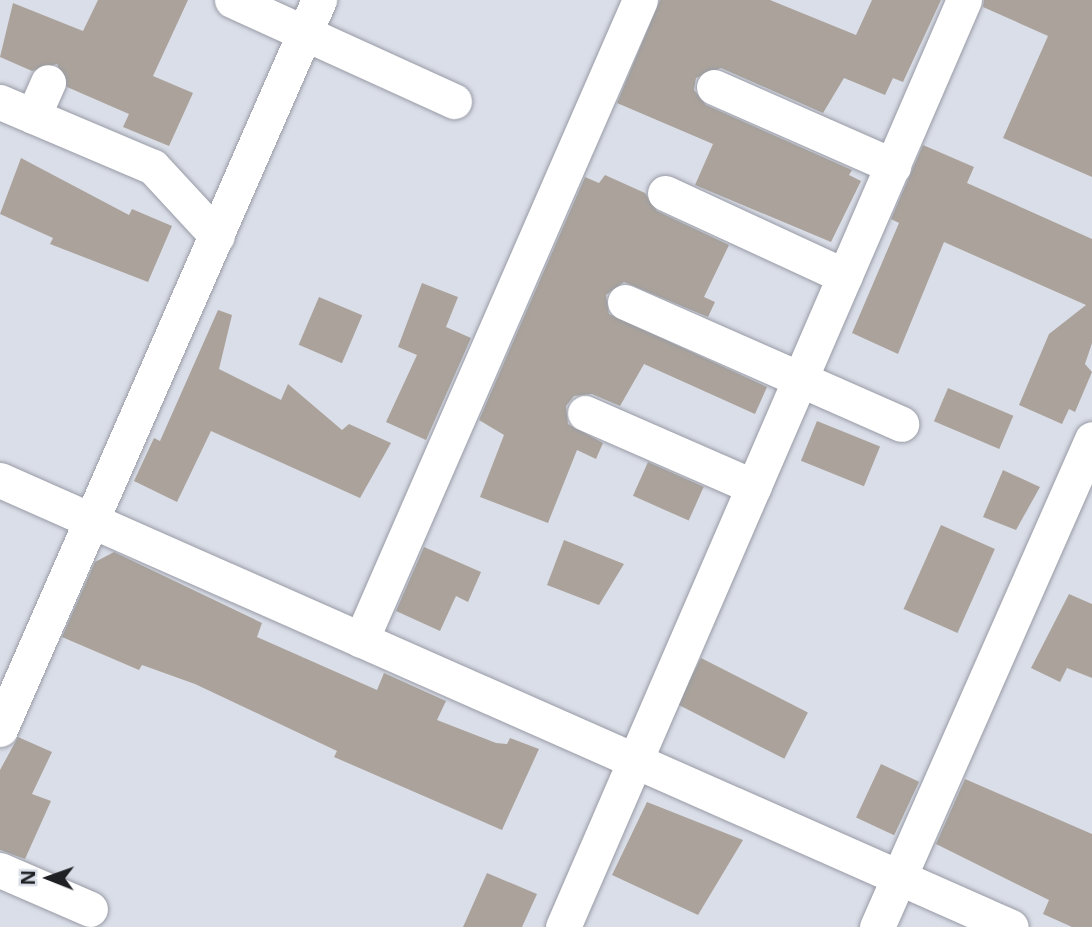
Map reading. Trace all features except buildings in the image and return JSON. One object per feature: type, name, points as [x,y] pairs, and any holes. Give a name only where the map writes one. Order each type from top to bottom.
[{"type":"street","points":[[232,0],[454,101]]},
{"type":"street","points":[[0,729],[93,522],[319,0]]},
{"type":"street","points":[[361,640],[640,0]]},
{"type":"street","points":[[563,927],[964,0]]},
{"type":"street","points":[[33,116],[48,82]]},
{"type":"street","points":[[714,87],[893,166]]},
{"type":"street","points":[[0,103],[152,167],[217,236]]},
{"type":"street","points":[[665,193],[845,276]]},
{"type":"street","points":[[625,302],[901,424]]},
{"type":"street","points":[[585,413],[754,486]]},
{"type":"street","points":[[877,927],[1092,439]]},
{"type":"street","points":[[0,480],[1011,927]]},
{"type":"street","points":[[0,870],[90,909]]}]
